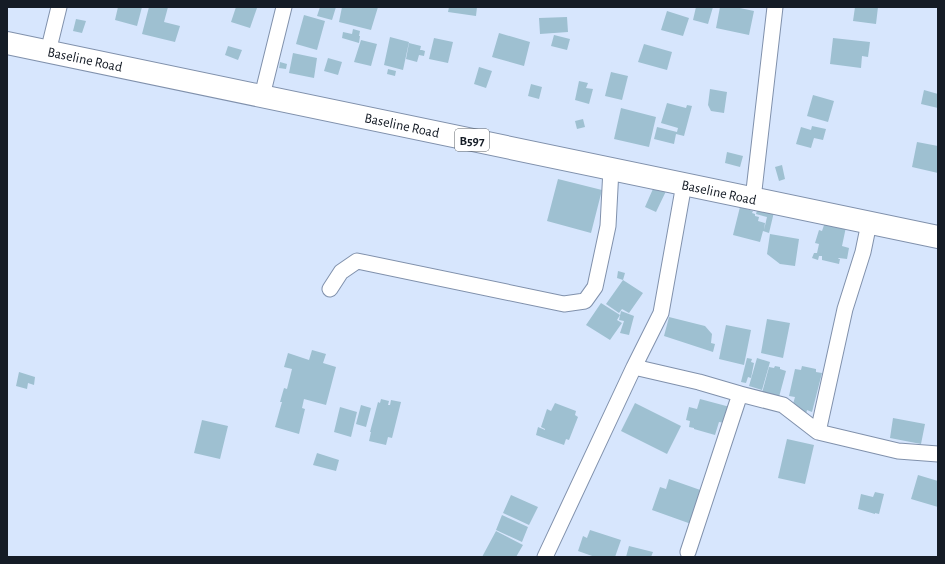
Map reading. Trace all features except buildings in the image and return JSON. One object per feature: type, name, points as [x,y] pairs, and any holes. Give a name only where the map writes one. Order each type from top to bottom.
[{"type":"main road","name":"Baseline Road","points":[[7,43],[938,237]]},
{"type":"street","points":[[48,52],[59,7]]},
{"type":"street","points":[[262,96],[284,7]]},
{"type":"street","points":[[753,199],[774,7]]},
{"type":"street","points":[[330,289],[340,272],[357,261],[564,304],[585,301],[595,287],[608,226],[611,169]]},
{"type":"street","points":[[545,557],[661,313],[684,184]]},
{"type":"street","points":[[818,432],[845,309],[863,252],[869,223]]},
{"type":"street","points":[[634,367],[699,382],[783,405],[818,432],[898,451],[938,454]]},
{"type":"street","points":[[688,552],[740,394]]}]
